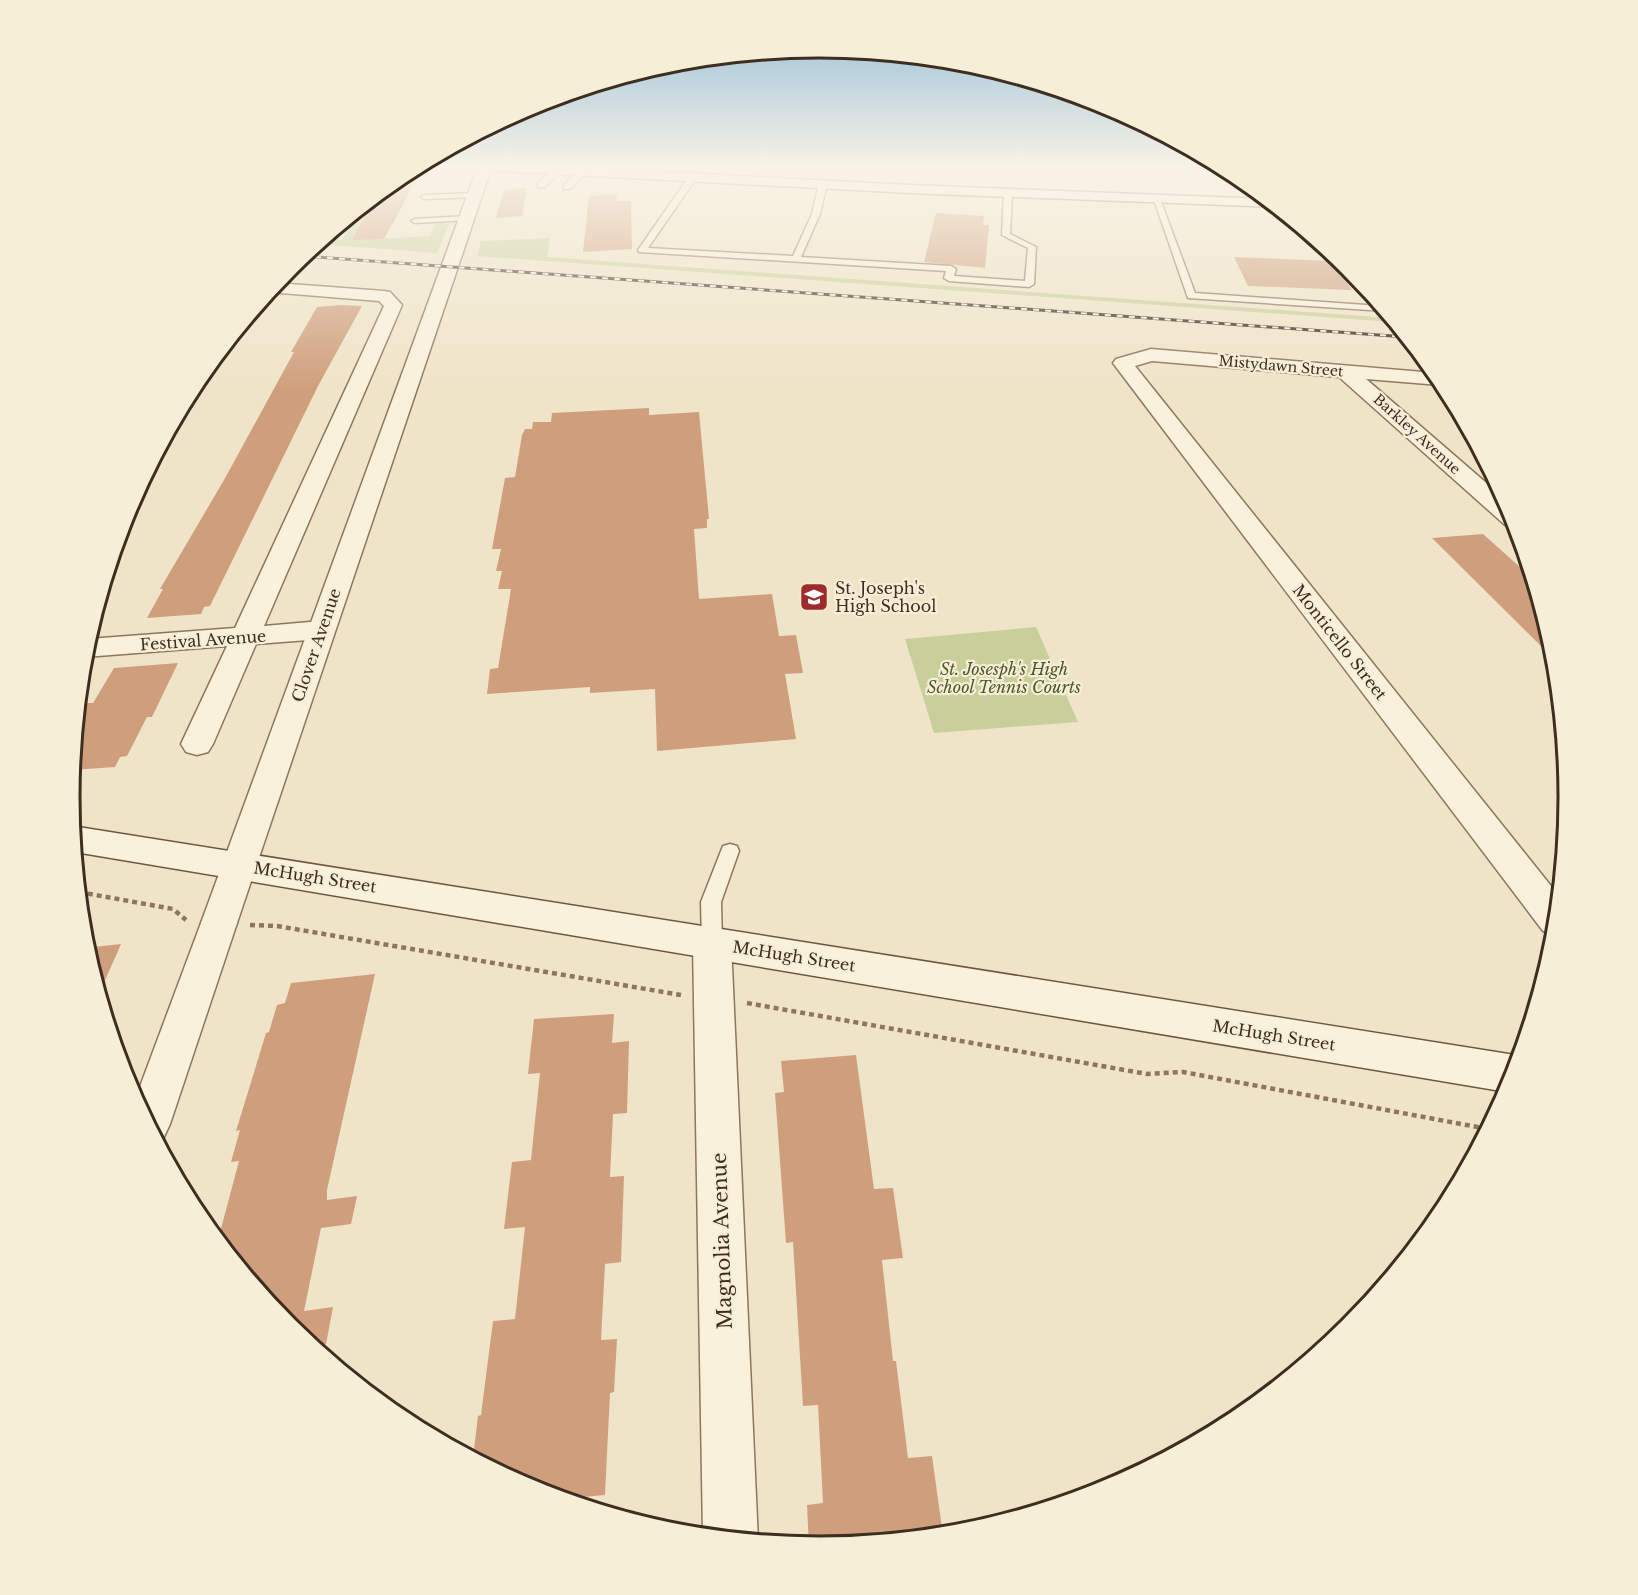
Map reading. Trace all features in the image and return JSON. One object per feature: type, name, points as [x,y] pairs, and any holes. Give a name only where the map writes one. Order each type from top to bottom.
[{"type":"street","name":"Clover Avenue","points":[[151,1113],[201,921],[240,865],[458,240]]},
{"type":"street","points":[[197,744],[393,305],[384,296],[283,289]]},
{"type":"street","name":"Mistydawn Street","points":[[1123,363],[1151,355],[1427,378]]},
{"type":"street","name":"Monticello Street","points":[[1123,363],[1549,911]]},
{"type":"street","name":"Barkley Avenue","points":[[1346,372],[1498,506]]},
{"type":"street","name":"Festival Avenue","points":[[95,647],[321,630]]},
{"type":"street","name":"McHugh Street","points":[[82,840],[1505,1072]]},
{"type":"street","name":"Magnolia Avenue","points":[[712,943],[731,1531]]},
{"type":"lane","points":[[649,240],[642,250],[951,269],[949,278],[1029,284],[1032,247],[1018,240]]},
{"type":"lane","points":[[796,259],[804,240]]},
{"type":"lane","points":[[1171,240],[1191,296],[1373,308]]},
{"type":"lane","points":[[712,943],[711,902],[730,850]]},
{"type":"path","points":[[86,893],[173,909],[201,921]]},
{"type":"path","points":[[278,926],[683,996],[714,994],[748,1004],[1135,1072],[1183,1072],[1480,1128]]},
{"type":"green space","points":[[334,240],[442,240],[437,253],[329,245]]},
{"type":"green space","points":[[550,240],[547,257],[1381,317],[1384,321],[477,256],[481,241]]},
{"type":"green space","name":"St. Josesph's High School Tennis Courts","points":[[1036,627],[1078,722],[934,733],[905,639]]},
{"type":"building","points":[[584,240],[632,240],[632,249],[583,252]]},
{"type":"building","points":[[929,240],[988,240],[985,268],[924,262]]},
{"type":"building","points":[[1234,257],[1326,261],[1341,274],[1352,290],[1248,286]]},
{"type":"building","points":[[362,306],[318,386],[210,606],[204,607],[201,614],[147,618],[163,589],[160,589],[224,480],[317,307]]},
{"type":"building","points":[[649,408],[649,415],[699,412],[709,519],[707,519],[707,528],[694,529],[699,599],[772,594],[779,636],[796,635],[803,673],[785,674],[796,739],[657,751],[655,689],[590,693],[590,687],[487,694],[490,669],[498,668],[511,589],[498,589],[502,571],[496,571],[501,549],[492,549],[505,478],[515,477],[525,429],[532,429],[533,422],[551,422],[552,413]]},
{"type":"building","points":[[1483,534],[1522,569],[1543,648],[1432,538]]},
{"type":"building","points":[[178,663],[152,717],[147,717],[127,756],[120,757],[115,767],[81,769],[86,706],[87,703],[93,703],[114,668]]},
{"type":"building","points":[[121,944],[104,983],[95,947]]},
{"type":"building","points":[[375,974],[327,1190],[327,1200],[357,1196],[351,1224],[321,1228],[304,1311],[333,1307],[326,1344],[323,1344],[263,1285],[221,1230],[239,1161],[231,1162],[240,1130],[236,1131],[266,1033],[269,1032],[277,1005],[285,1003],[291,983]]},
{"type":"building","points":[[614,1014],[612,1043],[629,1041],[627,1113],[613,1114],[610,1177],[624,1176],[621,1262],[605,1264],[601,1340],[617,1339],[614,1392],[610,1393],[605,1495],[581,1497],[536,1480],[474,1450],[478,1416],[481,1415],[493,1321],[515,1319],[525,1227],[504,1229],[512,1162],[531,1160],[540,1073],[528,1074],[534,1019]]},
{"type":"building","points":[[856,1055],[874,1189],[893,1188],[903,1258],[882,1260],[893,1361],[896,1361],[908,1458],[932,1456],[942,1526],[867,1535],[809,1536],[807,1505],[823,1503],[818,1405],[803,1406],[793,1242],[786,1243],[775,1093],[784,1092],[781,1061]]},
{"type":"railway","points":[[316,257],[1396,336]]},
{"type":"place","name":"St. Joseph's High School","points":[[814,597]]}]
